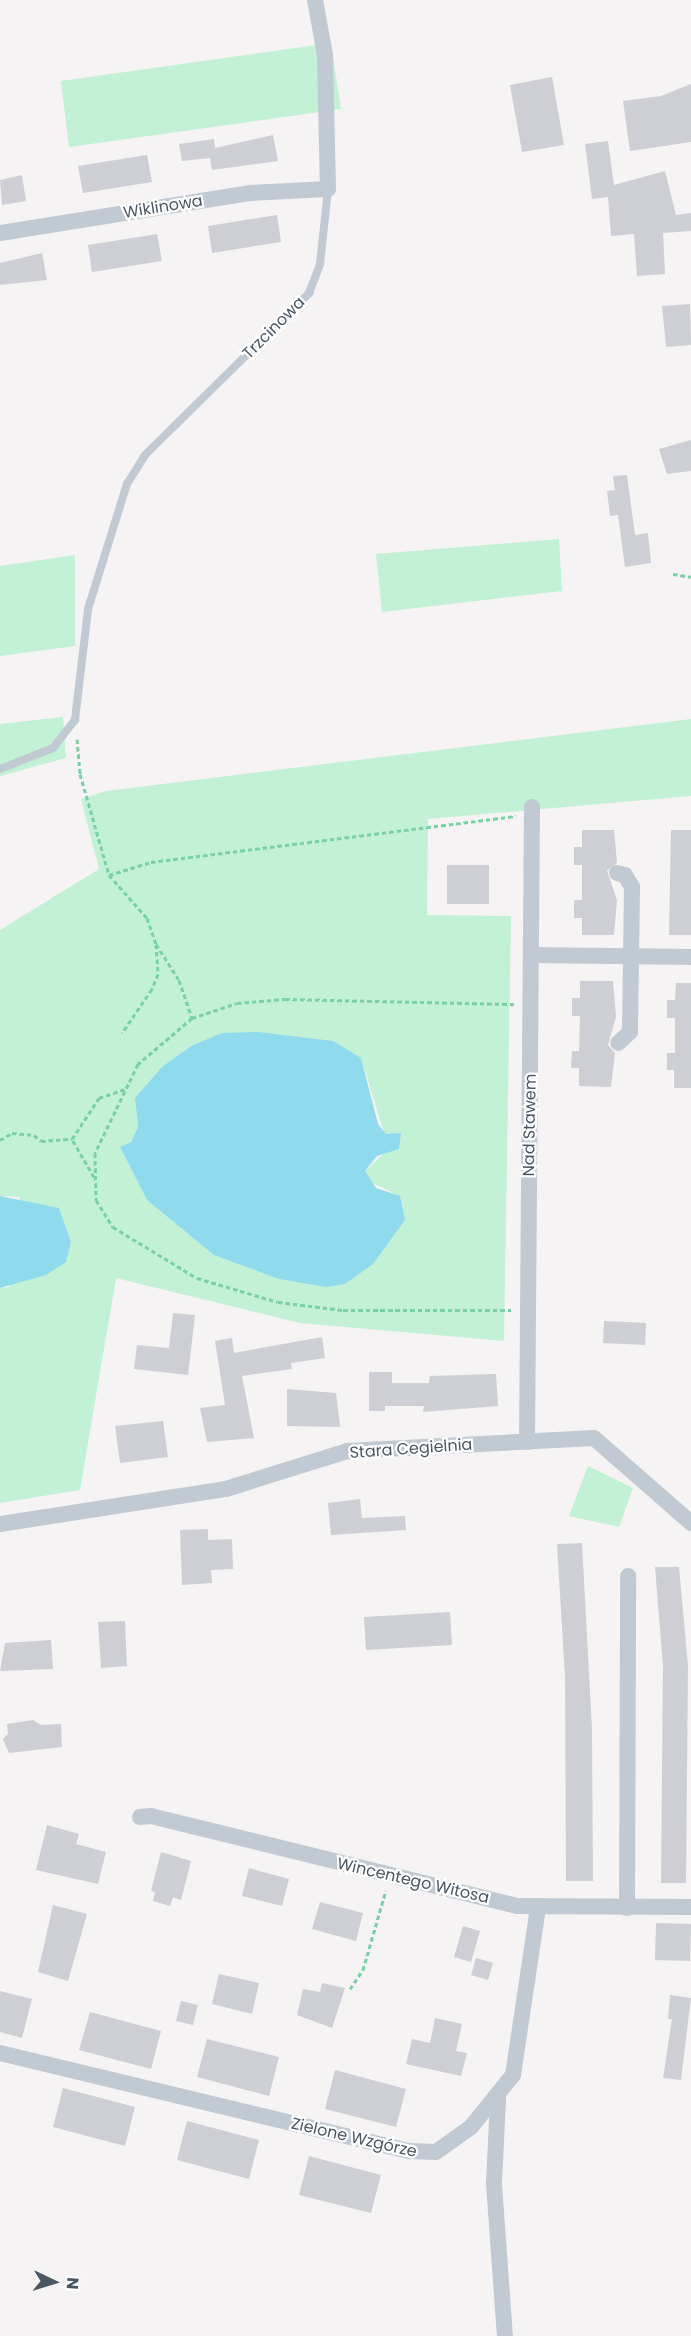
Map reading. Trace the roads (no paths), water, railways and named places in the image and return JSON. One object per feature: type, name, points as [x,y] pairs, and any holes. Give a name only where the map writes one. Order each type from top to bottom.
[{"type":"street","name":"Trzcinowa","points":[[315,0],[325,55],[328,189]]},
{"type":"street","name":"Wiklinowa","points":[[0,233],[251,193],[328,189]]},
{"type":"street","name":"Nad Stawem","points":[[527,1442],[532,810]]},
{"type":"street","points":[[617,873],[625,874],[632,887],[630,1032],[618,1043]]},
{"type":"street","points":[[531,955],[691,957]]},
{"type":"street","name":"Stara Cegielnia","points":[[0,1524],[226,1489],[347,1451],[594,1438],[691,1523]]},
{"type":"street","points":[[627,1908],[628,1576]]},
{"type":"street","name":"Wincentego Witosa","points":[[140,1817],[152,1816],[389,1877],[538,1908],[691,1907]]},
{"type":"street","name":"Zielone Wzgórze","points":[[0,2053],[424,2154],[450,2146],[498,2099],[513,2075],[522,2040],[538,1908]]},
{"type":"street","points":[[498,2099],[494,2184],[505,2336]]},
{"type":"lane","name":"Trzcinowa","points":[[0,769],[53,748],[75,720],[88,609],[112,521],[145,455],[309,293],[320,264],[328,189]]},
{"type":"water","points":[[258,1032],[333,1041],[361,1058],[378,1124],[386,1134],[401,1133],[399,1149],[377,1156],[365,1171],[376,1188],[400,1196],[405,1220],[373,1264],[345,1284],[326,1287],[279,1279],[214,1255],[147,1200],[120,1147],[131,1142],[138,1127],[135,1098],[162,1067],[191,1046],[222,1033]]},
{"type":"water","points":[[0,1196],[59,1208],[71,1242],[66,1262],[46,1275],[0,1288]]}]
